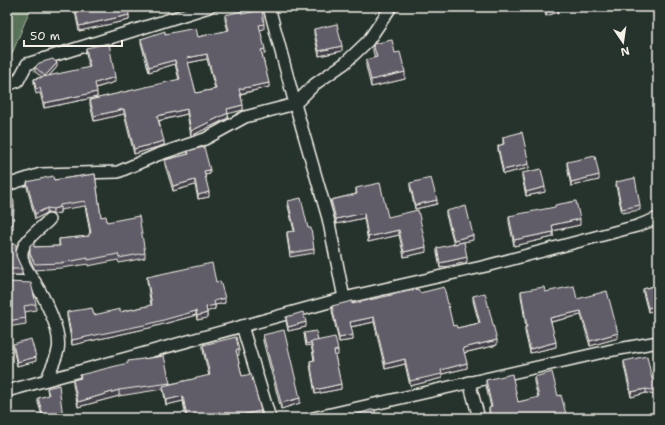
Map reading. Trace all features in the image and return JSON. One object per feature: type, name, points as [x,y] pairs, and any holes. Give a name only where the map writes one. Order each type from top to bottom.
[{"type":"street","points":[[7,85],[18,81],[27,64],[209,7]]},
{"type":"street","points":[[270,7],[295,104],[328,218],[344,298]]},
{"type":"street","points":[[7,185],[41,174],[118,172],[157,155],[205,139],[245,117],[295,104],[314,84],[344,63],[368,41],[391,7]]},
{"type":"street","points":[[7,391],[344,298],[486,266],[636,226],[658,218]]},
{"type":"street","points":[[47,379],[58,350],[57,333],[52,317],[35,282],[24,266],[22,253],[28,240],[49,220]]},
{"type":"street","points":[[7,281],[35,282]]},
{"type":"street","points":[[242,326],[270,418]]},
{"type":"street","points":[[313,418],[469,382],[658,342]]},
{"type":"street","points":[[469,382],[479,418]]},
{"type":"green space","points":[[7,7],[31,7],[7,66]]},
{"type":"building","points":[[75,7],[128,7],[129,15],[79,26]]},
{"type":"building","points":[[544,7],[558,7],[558,8],[546,11]]},
{"type":"building","points":[[262,10],[264,24],[259,25],[265,49],[261,50],[269,83],[239,89],[243,105],[227,109],[228,113],[191,131],[187,109],[157,116],[164,141],[134,149],[124,109],[94,116],[90,100],[180,79],[175,60],[149,67],[141,39],[165,31],[165,34],[196,28],[198,37],[229,30],[225,15],[242,11],[242,14]],"holes":[[[207,54],[216,89],[196,93],[187,58]]]},
{"type":"building","points":[[337,24],[342,46],[319,51],[314,29]]},
{"type":"building","points":[[392,40],[395,53],[400,52],[405,72],[371,80],[366,60],[377,57],[373,44]]},
{"type":"building","points":[[109,43],[115,77],[95,83],[97,92],[44,103],[40,88],[36,89],[34,79],[90,67],[86,48]]},
{"type":"building","points":[[53,59],[57,63],[45,76],[35,67],[39,63]]},
{"type":"building","points":[[522,132],[529,164],[503,170],[498,146],[504,144],[503,137]]},
{"type":"building","points":[[204,147],[210,170],[204,171],[209,192],[198,195],[195,180],[173,186],[165,160],[189,154],[188,151]]},
{"type":"building","points":[[595,156],[599,175],[571,182],[567,162]]},
{"type":"building","points":[[541,169],[545,187],[526,192],[522,173]]},
{"type":"building","points":[[95,174],[101,217],[106,216],[107,222],[139,216],[145,253],[119,258],[118,254],[88,260],[88,258],[61,263],[35,264],[30,254],[30,245],[34,242],[34,247],[60,246],[59,239],[89,236],[89,233],[91,233],[85,201],[60,205],[60,207],[53,209],[47,208],[35,214],[27,182],[53,176],[54,180]]},
{"type":"building","points":[[431,178],[437,200],[415,205],[410,183]]},
{"type":"building","points":[[635,178],[640,205],[622,209],[616,182]]},
{"type":"building","points":[[380,183],[388,217],[418,210],[426,247],[404,252],[399,230],[368,237],[364,213],[336,219],[331,200],[357,194],[356,188]]},
{"type":"building","points":[[301,198],[308,228],[311,228],[314,249],[290,253],[287,232],[295,231],[288,201]]},
{"type":"building","points":[[7,200],[14,200],[13,224],[7,224]]},
{"type":"building","points":[[576,201],[580,219],[552,225],[553,232],[514,240],[509,216],[555,207],[555,205]]},
{"type":"building","points":[[466,206],[473,235],[454,240],[446,211]]},
{"type":"building","points":[[464,242],[467,257],[440,263],[437,248]]},
{"type":"building","points":[[7,244],[16,244],[16,256],[22,269],[7,269]]},
{"type":"building","points":[[212,263],[216,282],[220,281],[225,298],[214,301],[215,305],[206,307],[207,313],[197,316],[196,311],[149,324],[72,340],[67,312],[92,308],[94,315],[120,309],[120,312],[152,305],[147,277]]},
{"type":"building","points":[[7,282],[31,283],[36,304],[24,306],[26,318],[7,321]]},
{"type":"building","points":[[658,285],[658,305],[648,308],[643,289]]},
{"type":"building","points":[[574,286],[577,299],[607,291],[618,333],[590,341],[581,311],[550,318],[556,342],[530,349],[525,327],[527,327],[521,291],[544,287],[545,292]]},
{"type":"building","points":[[444,287],[453,326],[456,325],[457,328],[480,323],[473,296],[485,293],[497,340],[463,348],[467,363],[441,370],[442,374],[410,381],[405,359],[385,364],[374,317],[350,322],[353,335],[339,338],[332,306],[352,301],[352,304],[418,289],[420,293]]},
{"type":"building","points":[[303,312],[306,322],[288,327],[286,317]]},
{"type":"building","points":[[284,330],[300,398],[281,403],[263,335]]},
{"type":"building","points":[[316,331],[318,341],[306,344],[304,333]]},
{"type":"building","points":[[236,337],[239,350],[236,350],[242,376],[251,374],[261,411],[240,415],[241,418],[187,418],[183,396],[166,400],[163,386],[210,375],[203,345]]},
{"type":"building","points":[[335,337],[338,350],[334,351],[341,384],[315,390],[310,361],[315,360],[311,342]]},
{"type":"building","points":[[31,339],[36,357],[17,362],[13,344]]},
{"type":"building","points":[[164,356],[170,383],[119,390],[78,402],[73,380],[81,378],[80,375],[128,363],[128,361]]},
{"type":"building","points":[[647,356],[652,379],[658,380],[658,391],[646,389],[631,392],[624,361]]},
{"type":"building","points":[[552,372],[558,396],[561,395],[567,418],[491,418],[489,408],[492,407],[486,380],[512,374],[518,402],[539,397],[534,377]]},
{"type":"building","points":[[59,385],[63,418],[44,418],[38,398],[49,395],[47,388]]},
{"type":"building","points":[[374,409],[377,418],[359,418],[358,414]]},
{"type":"building","points":[[630,414],[631,418],[613,418]]}]
